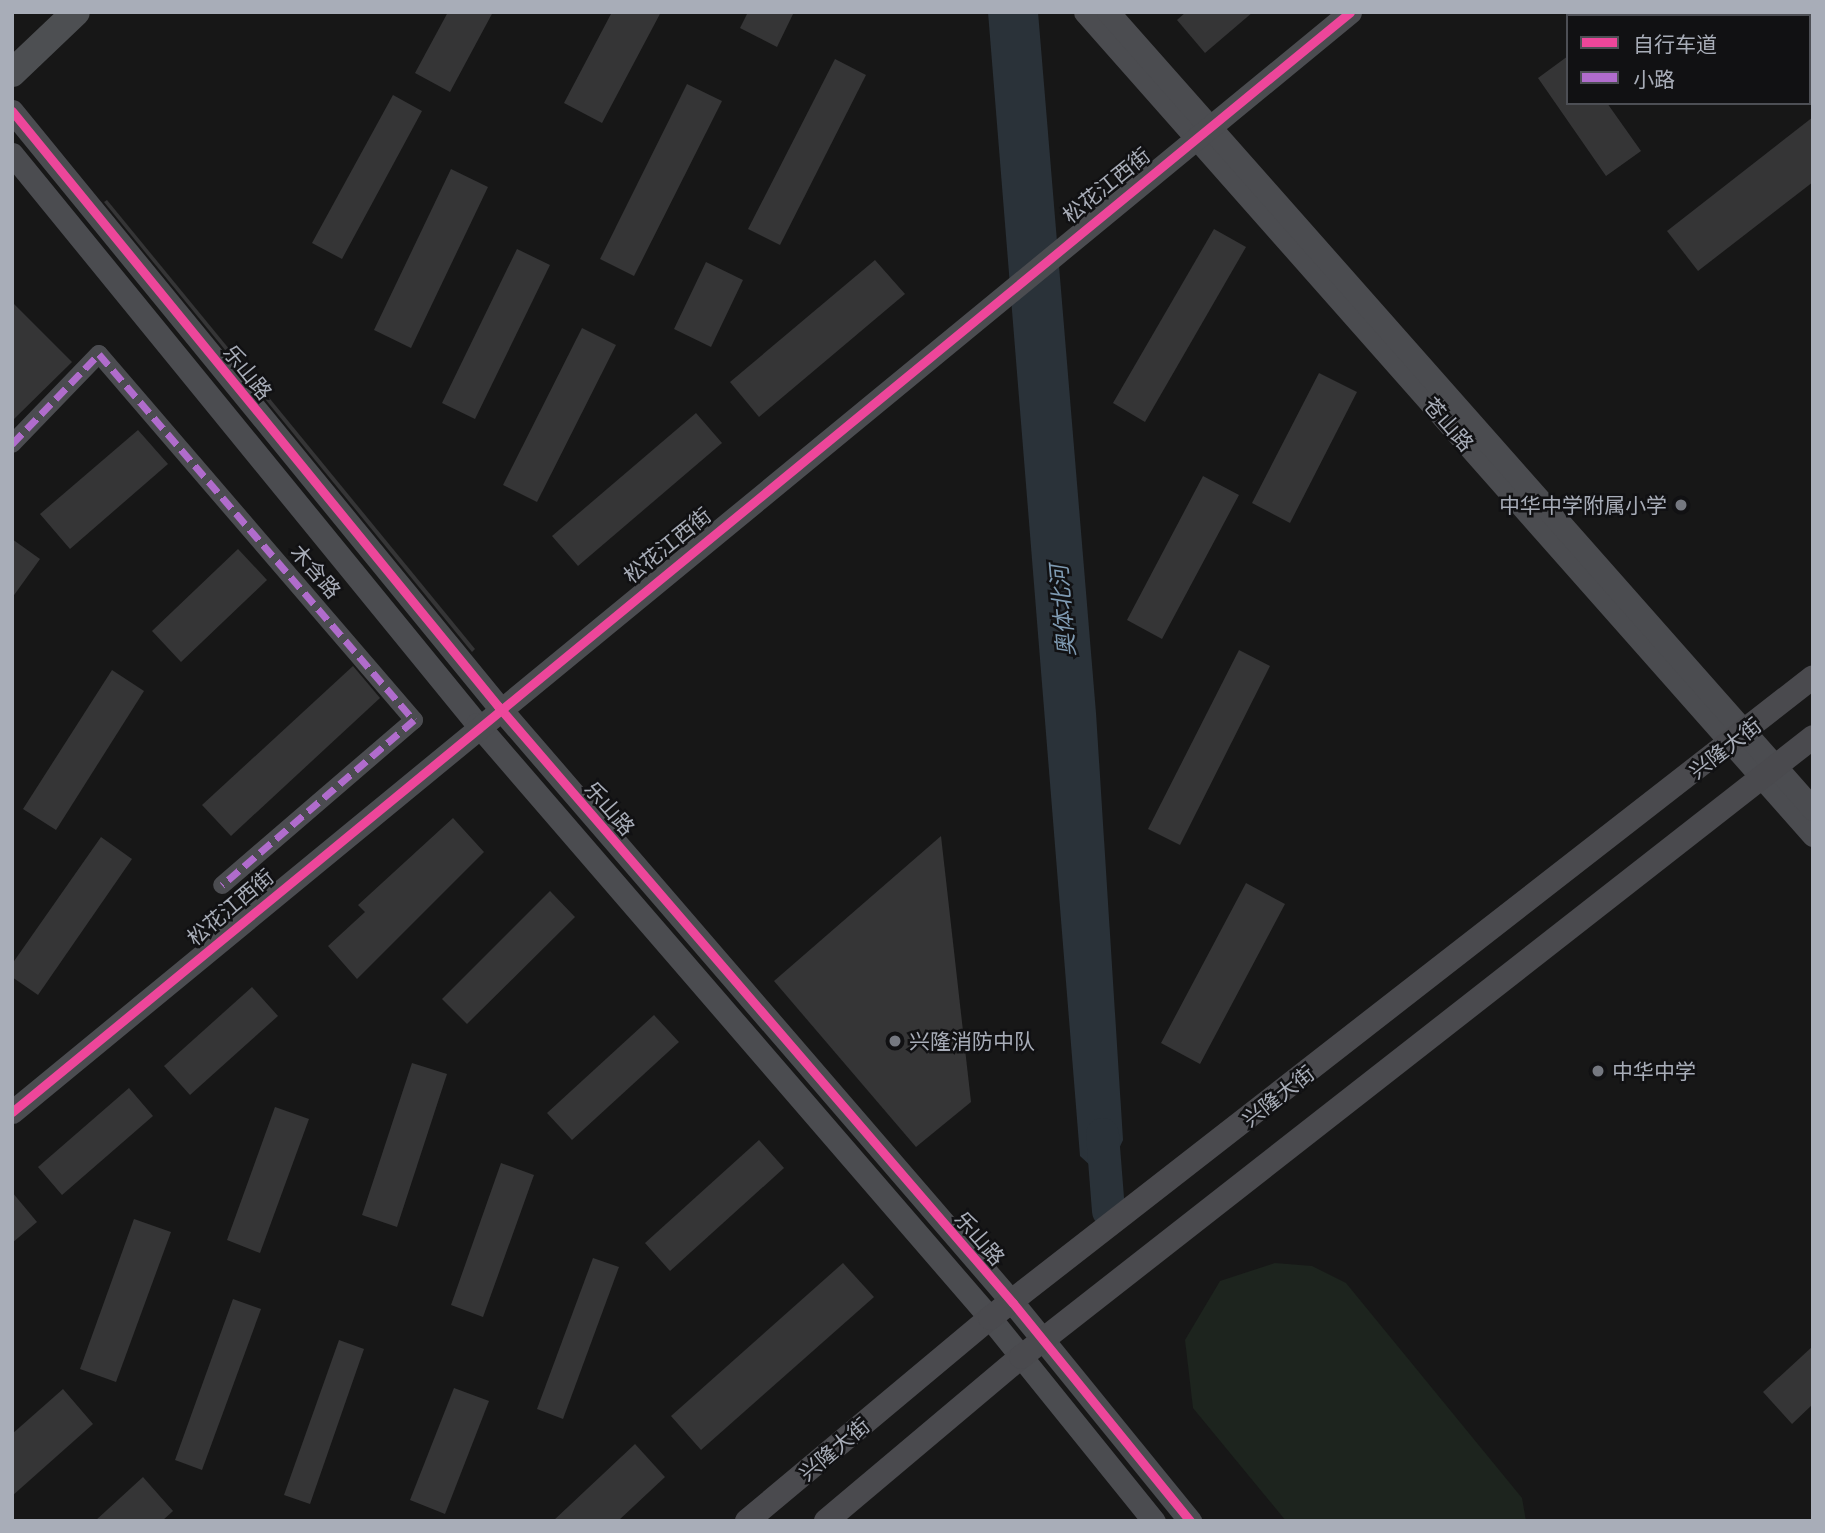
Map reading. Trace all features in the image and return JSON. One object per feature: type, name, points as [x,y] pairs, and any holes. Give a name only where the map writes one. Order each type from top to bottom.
[{"type":"main road","points":[[12,73],[75,12]]},
{"type":"main road","name":"兴隆大街","points":[[747,1521],[990,1318],[1013,1303],[1739,738],[1813,677]]},
{"type":"main road","points":[[826,1521],[1021,1357],[1813,737]]},
{"type":"street","name":"苍山路","points":[[1085,12],[1201,130],[1739,738],[1769,773],[1813,835]]},
{"type":"street","name":"苍山路","points":[[1108,12],[1201,130]]},
{"type":"street","name":"松花江西街","points":[[12,1112],[498,706],[1201,130],[1350,12]]},
{"type":"street","name":"乐山路","points":[[12,111],[498,706],[1013,1303],[1190,1521]]},
{"type":"street","points":[[12,154],[477,724],[990,1318],[1154,1521]]},
{"type":"street","name":"木含路","points":[[12,444],[99,354],[414,720],[222,885]]},
{"type":"street","name":"苍山路","points":[[1769,773],[1813,809]]},
{"type":"shaded area","points":[[1275,1263],[1312,1266],[1346,1283],[1522,1498],[1526,1521],[1286,1521],[1193,1408],[1185,1340],[1220,1281]]},
{"type":"water","points":[[988,12],[1038,12],[1096,713],[1123,1140],[1105,1179],[1080,1156]]},
{"type":"building","points":[[448,12],[493,12],[450,92],[415,73]]},
{"type":"building","points":[[612,12],[661,12],[602,123],[564,103]]},
{"type":"building","points":[[748,12],[794,12],[777,47],[740,28]]},
{"type":"building","points":[[1186,12],[1253,12],[1205,53],[1177,20]]},
{"type":"building","points":[[1566,57],[1566,105],[1608,105],[1641,151],[1606,176],[1538,78]]},
{"type":"building","points":[[835,59],[866,75],[780,245],[748,229]]},
{"type":"building","points":[[687,84],[722,101],[634,276],[600,259]]},
{"type":"building","points":[[393,95],[422,111],[342,259],[312,243]]},
{"type":"building","points":[[1813,117],[1813,182],[1698,271],[1667,231]]},
{"type":"building","points":[[451,169],[488,187],[411,348],[374,330]]},
{"type":"building","points":[[107,200],[475,649],[472,652],[104,202]]},
{"type":"building","points":[[1214,229],[1246,247],[1145,422],[1113,403]]},
{"type":"building","points":[[517,249],[550,265],[475,419],[442,403]]},
{"type":"building","points":[[875,260],[905,294],[759,417],[730,382]]},
{"type":"building","points":[[706,262],[743,280],[711,347],[674,329]]},
{"type":"building","points":[[12,302],[72,362],[12,421]]},
{"type":"building","points":[[582,328],[616,345],[537,502],[503,485]]},
{"type":"building","points":[[1319,373],[1357,392],[1290,523],[1252,503]]},
{"type":"building","points":[[696,413],[722,443],[578,566],[552,536]]},
{"type":"building","points":[[138,430],[168,464],[70,549],[40,514]]},
{"type":"building","points":[[1203,476],[1239,495],[1162,639],[1127,620]]},
{"type":"building","points":[[12,539],[40,559],[12,598]]},
{"type":"building","points":[[238,549],[267,580],[181,662],[152,631]]},
{"type":"building","points":[[1239,650],[1270,666],[1180,845],[1148,829]]},
{"type":"building","points":[[353,666],[380,698],[231,836],[202,805]]},
{"type":"building","points":[[112,670],[144,691],[56,830],[23,809]]},
{"type":"building","points":[[453,818],[484,852],[357,979],[328,946],[365,912],[358,905]]},
{"type":"building","name":"兴隆消防中队","points":[[941,836],[971,1102],[916,1147],[774,981]]},
{"type":"building","points":[[101,837],[132,859],[38,995],[12,977],[12,964]]},
{"type":"building","points":[[1246,883],[1285,904],[1200,1064],[1161,1043]]},
{"type":"building","points":[[550,891],[575,917],[467,1024],[442,999]]},
{"type":"building","points":[[252,987],[278,1016],[190,1095],[164,1066]]},
{"type":"building","points":[[654,1015],[679,1042],[572,1140],[547,1113]]},
{"type":"building","points":[[412,1063],[447,1074],[397,1227],[362,1215]]},
{"type":"building","points":[[129,1088],[153,1116],[62,1195],[38,1167]]},
{"type":"building","points":[[275,1107],[309,1119],[260,1253],[227,1240]]},
{"type":"building","points":[[759,1140],[784,1168],[670,1271],[645,1243]]},
{"type":"building","points":[[501,1163],[534,1175],[483,1317],[451,1305]]},
{"type":"building","points":[[12,1192],[37,1222],[12,1243]]},
{"type":"building","points":[[134,1219],[171,1232],[116,1382],[80,1369]]},
{"type":"building","points":[[593,1258],[619,1267],[563,1419],[537,1409]]},
{"type":"building","points":[[843,1263],[874,1297],[701,1450],[671,1416]]},
{"type":"building","points":[[233,1299],[261,1309],[202,1470],[175,1460]]},
{"type":"building","points":[[339,1340],[364,1349],[310,1504],[284,1495]]},
{"type":"building","points":[[1813,1346],[1813,1404],[1792,1424],[1763,1392]]},
{"type":"building","points":[[454,1388],[489,1401],[445,1514],[410,1500]]},
{"type":"building","points":[[63,1389],[93,1424],[12,1496],[12,1434]]},
{"type":"building","points":[[635,1444],[665,1477],[618,1521],[553,1521]]},
{"type":"building","points":[[143,1477],[173,1511],[162,1521],[95,1521]]},
{"type":"waterway","name":"奥体北河","points":[[1102,1134],[1108,1211]]},
{"type":"marked path","points":[[12,444],[99,354],[414,720],[222,885]]},
{"type":"cycle path","points":[[12,1112],[1350,12]]},
{"type":"cycle path","points":[[12,111],[498,706],[1013,1303],[1190,1521]]},
{"type":"place","name":"中华中学附属小学","points":[[1681,505]]},
{"type":"place","name":"兴隆消防中队","points":[[895,1041]]},
{"type":"place","name":"中华中学","points":[[1598,1071]]}]
